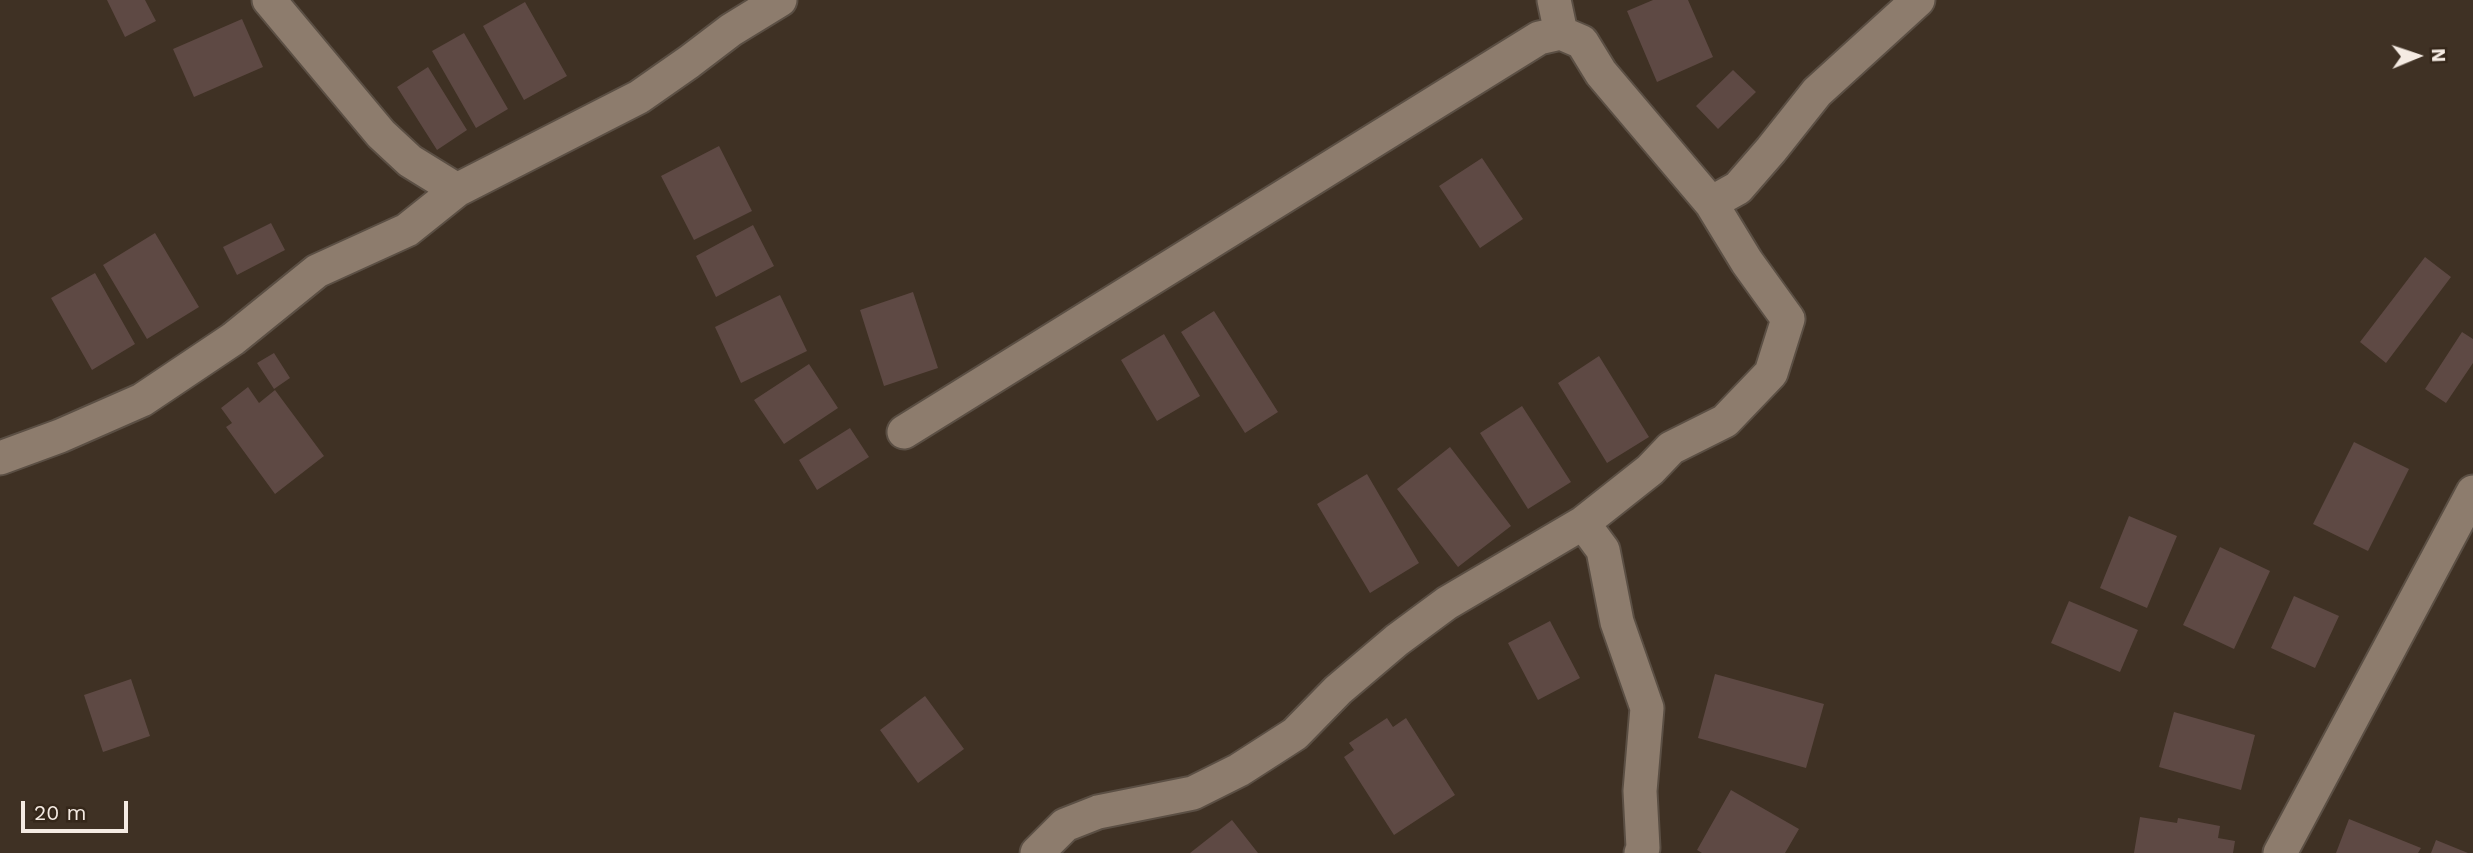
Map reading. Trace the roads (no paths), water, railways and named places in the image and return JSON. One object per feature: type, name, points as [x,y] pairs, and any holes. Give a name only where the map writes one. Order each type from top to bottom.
[{"type":"street","points":[[269,0],[380,134],[410,161],[457,190]]},
{"type":"street","points":[[0,458],[60,436],[142,400],[233,339],[317,271],[407,230],[457,190],[639,97],[731,30],[780,0]]},
{"type":"street","points":[[1554,0],[1561,33]]},
{"type":"street","points":[[1711,203],[1738,188],[1817,92],[1918,0]]},
{"type":"street","points":[[904,432],[1539,37],[1561,33],[1583,42],[1601,72],[1711,203],[1747,262],[1788,319],[1771,373],[1724,421],[1671,448],[1650,470],[1583,523],[1447,603],[1367,665],[1295,734],[1239,770],[1193,793],[1098,812],[1065,825],[1037,853]]},
{"type":"street","points":[[2280,853],[2473,492]]},
{"type":"street","points":[[1583,523],[1603,550],[1617,622],[1647,708],[1640,791],[1641,853]]}]
